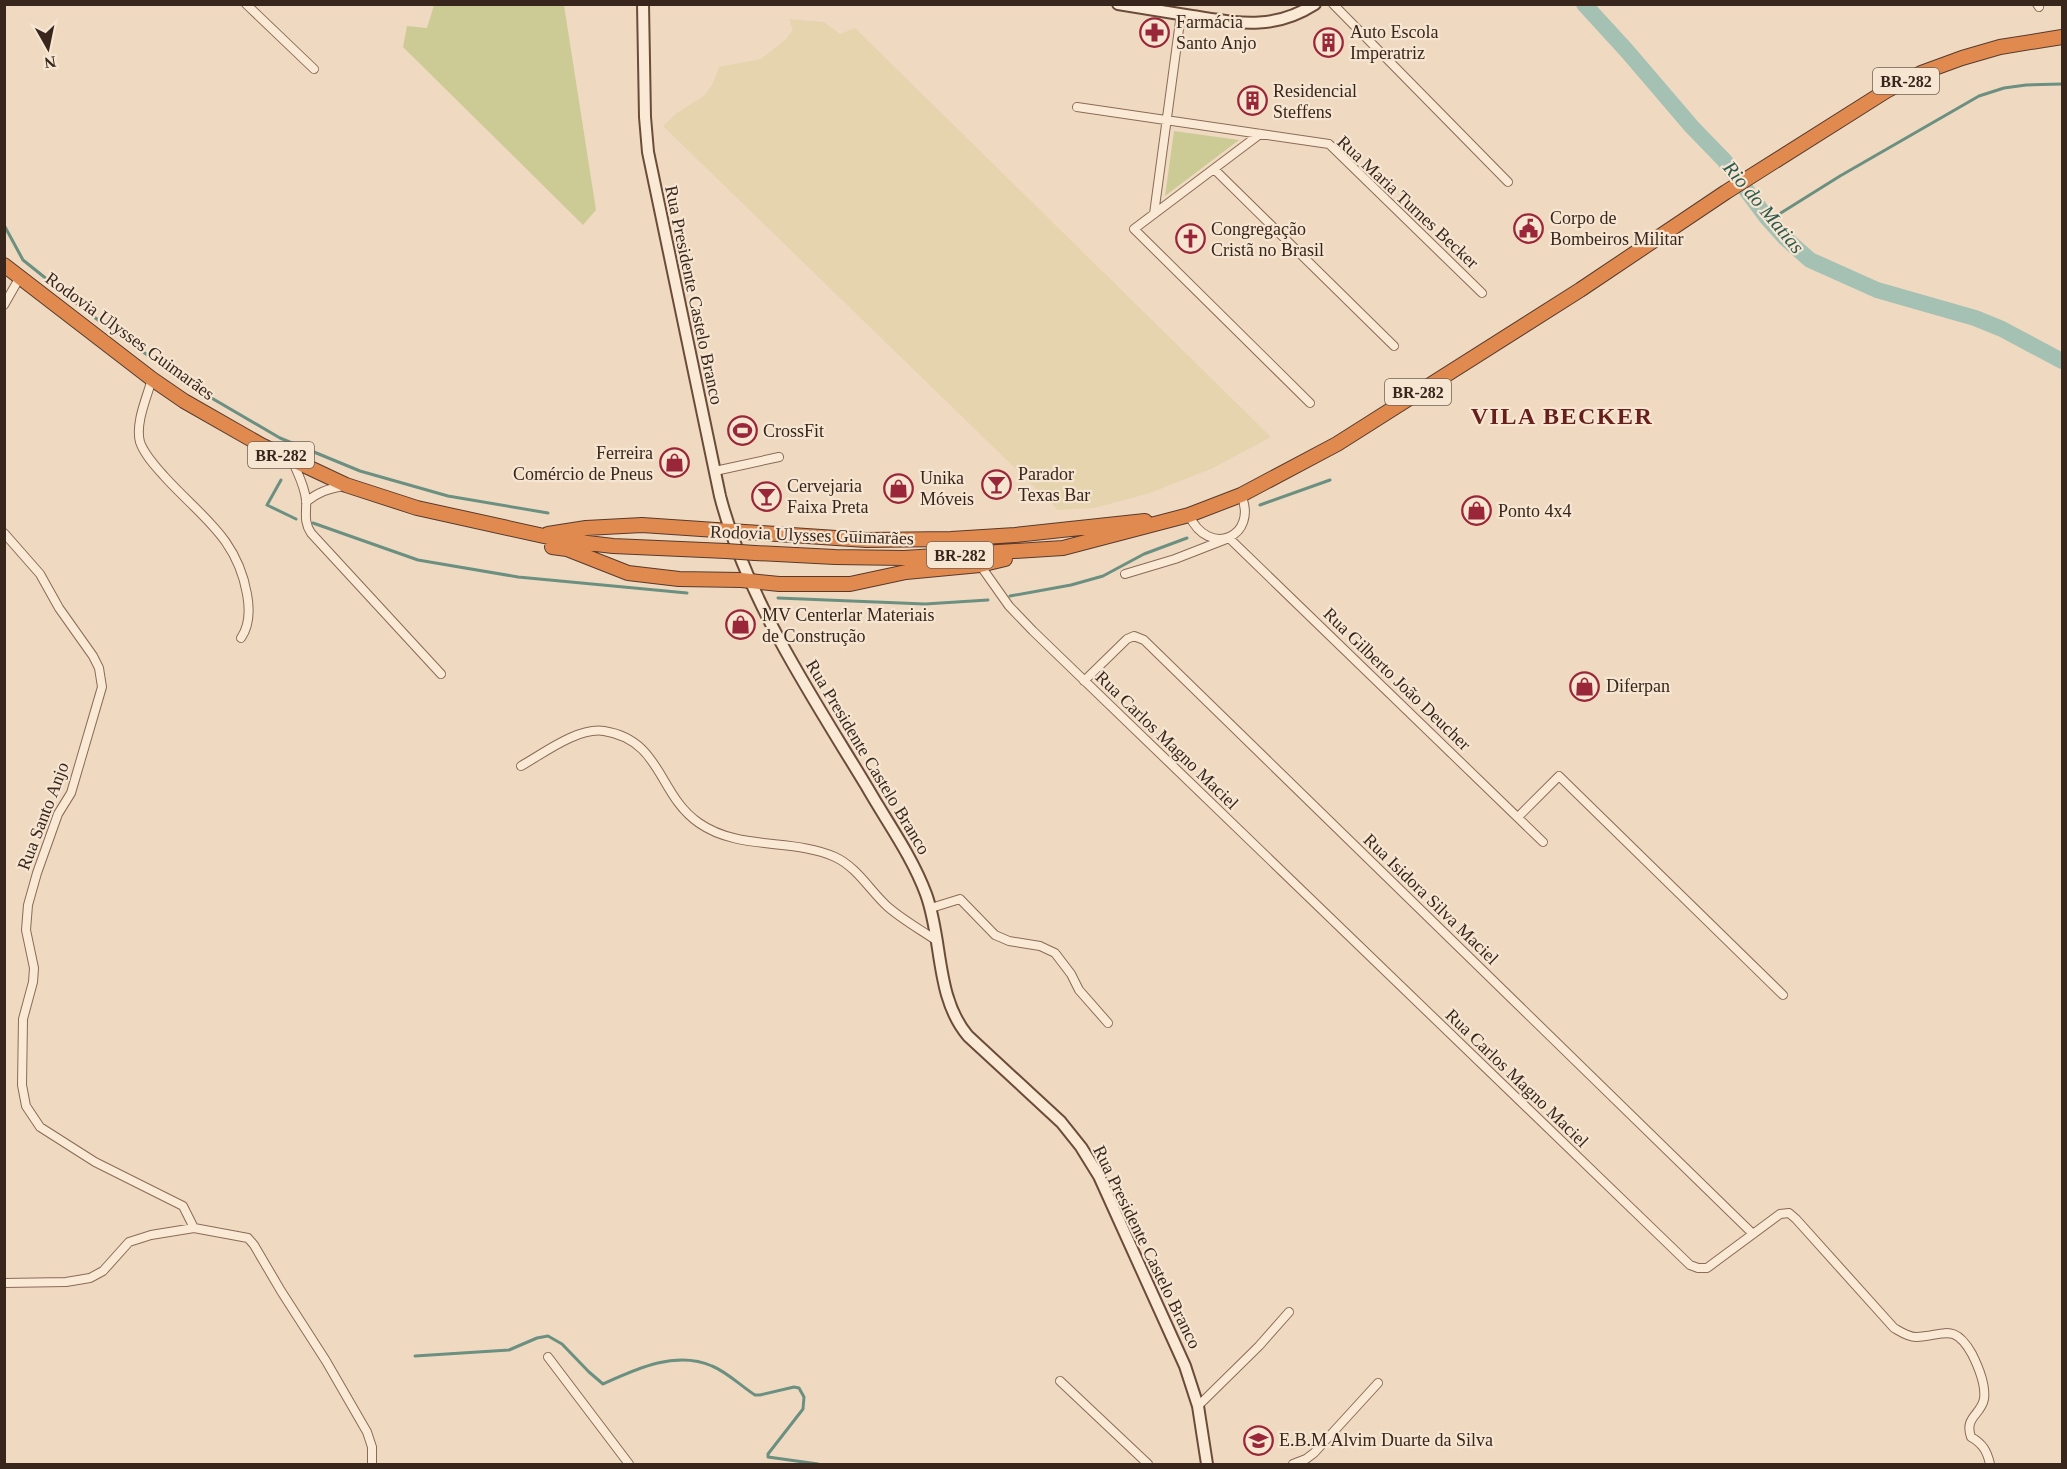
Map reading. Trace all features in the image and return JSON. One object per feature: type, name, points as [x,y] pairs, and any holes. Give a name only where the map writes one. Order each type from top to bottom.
[{"type":"highway","name":"Rodovia Ulysses Guimarães","points":[[4,265],[152,379],[225,426],[293,462],[346,485],[417,508],[537,536],[613,546],[835,557],[903,558],[1063,548],[1184,517],[1241,495],[1337,444],[1580,290],[1726,192],[1859,107],[1921,73],[1962,58],[2000,47],[2062,38]]},
{"type":"highway","points":[[537,536],[586,528],[629,525],[866,540],[951,539],[1015,535],[1184,517]]},
{"type":"highway","points":[[476,521],[518,540],[567,549],[628,573],[679,579],[779,584],[850,584],[906,572],[980,565],[1063,548]]},
{"type":"street","points":[[246,4],[314,69]]},
{"type":"street","name":"Rua Presidente Castelo Branco","points":[[643,4],[645,117],[648,152],[715,471],[730,531],[752,581],[809,691],[915,867],[931,908],[948,999],[958,1024],[968,1036],[1061,1122],[1081,1147],[1099,1176],[1185,1366],[1198,1406],[1207,1464]]},
{"type":"street","points":[[1118,4],[1256,23],[1285,19],[1315,4]]},
{"type":"street","points":[[1333,4],[1508,182]]},
{"type":"street","points":[[1154,214],[1181,14]]},
{"type":"street","name":"Rua Maria Turnes Becker","points":[[1077,108],[1329,144],[1482,293]]},
{"type":"street","points":[[1260,134],[1134,229],[1310,403]]},
{"type":"street","points":[[1214,169],[1394,346]]},
{"type":"street","points":[[4,305],[20,277]]},
{"type":"street","points":[[152,379],[142,414],[139,437],[141,444],[161,472],[210,522],[232,549],[243,576],[248,603],[248,620],[241,638]]},
{"type":"street","points":[[715,471],[780,457]]},
{"type":"street","points":[[293,462],[306,502],[305,518],[311,533],[441,674]]},
{"type":"street","points":[[306,502],[323,490],[346,485]]},
{"type":"street","points":[[1125,574],[1175,559],[1229,538],[1242,526],[1245,514],[1241,495]]},
{"type":"street","points":[[1184,517],[1210,538],[1229,538]]},
{"type":"street","name":"Rua Santo Anjo","points":[[4,533],[40,574],[58,608],[93,656],[99,669],[102,687],[70,793],[58,814],[28,905],[26,930],[34,960],[34,975],[23,1019],[22,1085],[26,1106],[40,1127],[87,1157],[179,1203],[188,1213],[194,1228]]},
{"type":"street","name":"Rua Gilberto João Deucher","points":[[1229,538],[1543,842]]},
{"type":"street","name":"Rua Carlos Magno Maciel","points":[[980,565],[1009,606],[1084,681],[1690,1265],[1707,1268],[1780,1214],[1789,1214],[1894,1328],[1905,1335],[1915,1337],[1944,1332],[1959,1336],[1973,1356],[1984,1389],[1984,1401],[1970,1420],[1968,1429],[1971,1437],[1988,1452],[1990,1464]]},
{"type":"street","name":"Rua Isidora Silva Maciel","points":[[1084,681],[1127,639],[1134,636],[1144,640],[1753,1234]]},
{"type":"street","points":[[521,766],[586,732],[607,732],[632,740],[644,750],[673,795],[697,823],[731,837],[836,857],[853,870],[895,913],[938,942]]},
{"type":"street","points":[[1518,817],[1559,776],[1783,995]]},
{"type":"street","points":[[931,908],[960,899],[995,935],[1009,941],[1040,946],[1055,953],[1067,968],[1079,990],[1108,1023]]},
{"type":"street","points":[[4,1283],[66,1282],[90,1278],[103,1271],[133,1240],[194,1228],[245,1237],[254,1245],[367,1432],[372,1447],[372,1464]]},
{"type":"street","points":[[1198,1406],[1259,1346],[1289,1312]]},
{"type":"street","points":[[548,1357],[629,1464]]},
{"type":"street","points":[[1060,1381],[1149,1464]]},
{"type":"street","points":[[1293,1464],[1314,1453],[1378,1383]]},
{"type":"street","points":[[1207,1464],[1215,1464]]},
{"type":"shaded area","points":[[434,5],[564,5],[596,210],[583,225],[403,47],[407,26],[427,28]]},
{"type":"shaded area","points":[[789,19],[824,22],[840,34],[855,28],[1271,437],[1211,469],[1147,494],[1094,508],[1058,510],[663,126],[677,113],[705,95],[719,67],[761,59],[786,39],[793,30]]},
{"type":"shaded area","points":[[1174,131],[1239,140],[1165,196]]},
{"type":"waterway","name":"Rio do Matias","points":[[1584,4],[1724,160],[1767,218],[1810,260],[1877,290],[1975,318],[2002,329],[2062,361]]},
{"type":"waterway","points":[[1767,218],[1776,216],[1840,176],[1979,96],[2004,88],[2062,84]]},
{"type":"waterway","points":[[4,225],[23,260],[94,317],[191,386],[280,438],[360,471],[448,496],[548,513]]},
{"type":"waterway","points":[[281,480],[267,505],[296,519]]},
{"type":"waterway","points":[[1260,505],[1330,480]]},
{"type":"waterway","points":[[313,523],[418,560],[518,577],[687,593]]},
{"type":"waterway","points":[[1010,596],[1071,585],[1103,576],[1144,554],[1187,538]]},
{"type":"waterway","points":[[778,598],[925,604],[988,600]]},
{"type":"waterway","points":[[415,1356],[509,1350],[537,1338],[548,1336],[562,1344],[603,1384],[642,1367],[684,1360],[712,1366],[729,1375],[755,1395],[799,1388],[804,1397],[803,1409],[768,1457],[818,1464]]},
{"type":"place","name":"Farmácia Santo Anjo","points":[[1155,32]]},
{"type":"place","name":"Auto Escola Imperatriz","points":[[1329,42]]},
{"type":"place","name":"Residencial Steffens","points":[[1252,101]]},
{"type":"place","name":"Corpo de Bombeiros Militar","points":[[1529,228]]},
{"type":"place","name":"Congregação Cristã no Brasil","points":[[1190,239]]},
{"type":"place","name":"CrossFit","points":[[742,431]]},
{"type":"place","name":"Ferreira Comércio de Pneus","points":[[674,463]]},
{"type":"place","name":"Parador Texas Bar","points":[[997,484]]},
{"type":"place","name":"Unika Móveis","points":[[899,488]]},
{"type":"place","name":"Cervejaria Faixa Preta","points":[[766,496]]},
{"type":"place","name":"Ponto 4x4","points":[[1477,511]]},
{"type":"place","name":"MV Centerlar Materiais de Construção","points":[[741,625]]},
{"type":"place","name":"Diferpan","points":[[1585,686]]},
{"type":"place","name":"E.B.M Alvim Duarte da Silva","points":[[1258,1440]]},
{"type":"district","name":"VILA BECKER","points":[[1562,416]]}]
